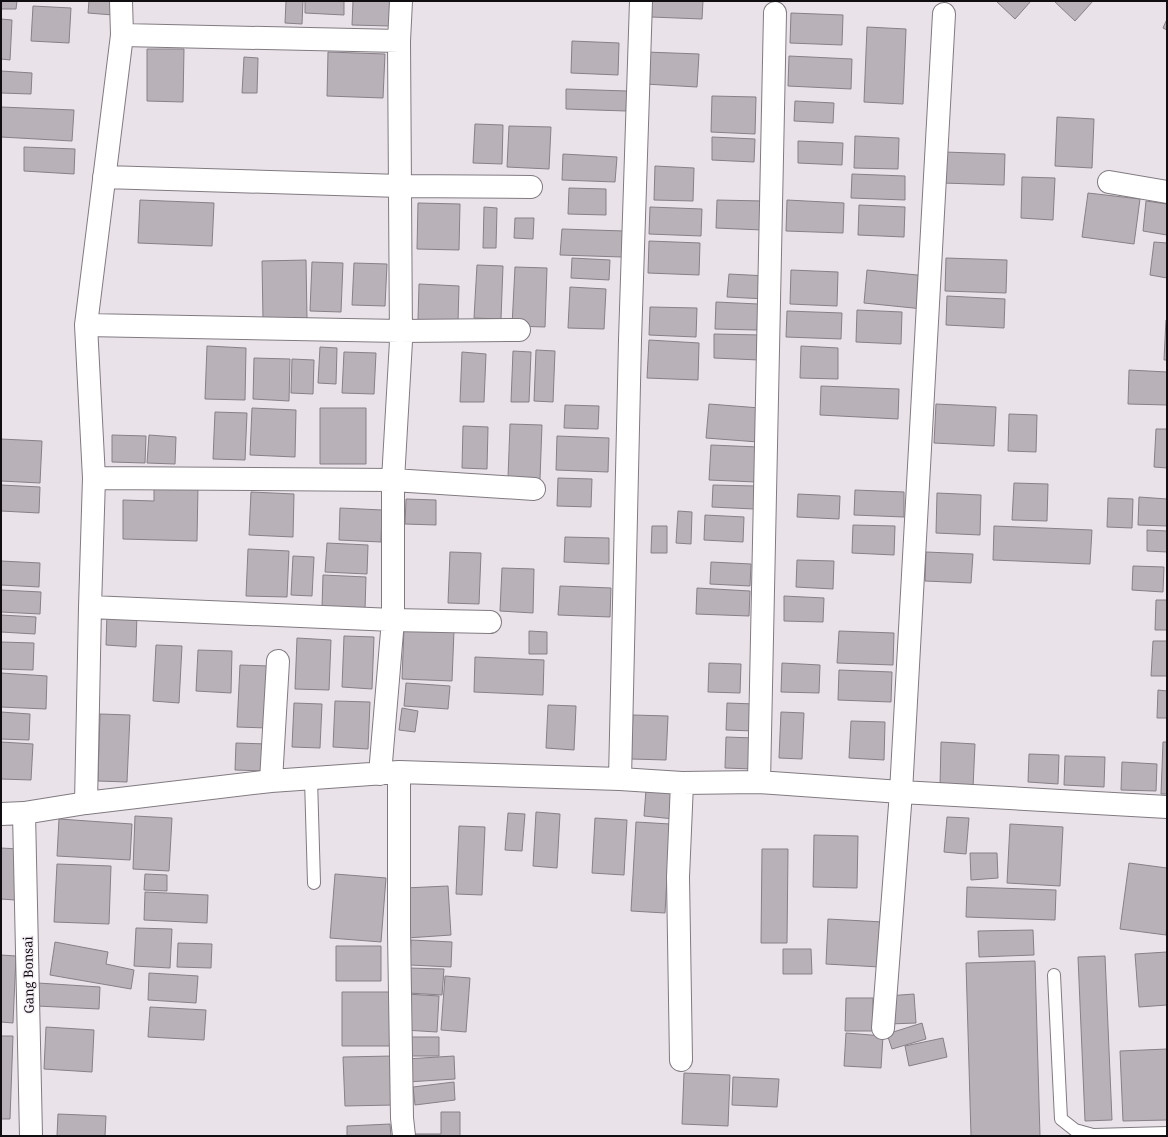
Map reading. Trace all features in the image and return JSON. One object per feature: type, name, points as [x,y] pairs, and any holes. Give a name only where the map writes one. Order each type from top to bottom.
[{"type":"street","points":[[86,803],[94,478],[86,325],[122,35],[121,1]]},
{"type":"street","points":[[401,1],[399,41],[401,341],[393,480],[393,620],[390,773],[398,932],[402,1118],[404,1136]]},
{"type":"street","points":[[620,779],[630,340],[641,1]]},
{"type":"street","points":[[759,782],[775,13]]},
{"type":"street","points":[[883,1028],[901,792],[944,14]]},
{"type":"street","points":[[122,35],[399,41]]},
{"type":"street","points":[[104,177],[400,186],[531,187]]},
{"type":"street","points":[[1109,182],[1167,192]]},
{"type":"street","points":[[86,325],[400,331],[519,330]]},
{"type":"street","points":[[94,478],[393,480],[534,490]]},
{"type":"street","points":[[90,606],[393,620],[490,622]]},
{"type":"street","points":[[271,781],[278,661]]},
{"type":"street","points":[[1,814],[24,813],[86,803],[271,781],[390,773],[620,779],[682,783],[759,782],[901,792],[1167,807]]},
{"type":"street","points":[[681,1060],[678,877],[682,783]]},
{"type":"street","name":"Gang Bonsai","points":[[24,813],[31,1136]]},
{"type":"lane","points":[[311,779],[314,883]]},
{"type":"lane","points":[[1054,975],[1061,1118],[1075,1130],[1093,1135],[1167,1133]]},
{"type":"building","points":[[1,1],[17,1],[16,9],[1,9]]},
{"type":"building","points":[[89,1],[114,1],[113,15],[88,13]]},
{"type":"building","points":[[286,1],[303,1],[302,24],[285,23]]},
{"type":"building","points":[[305,1],[344,1],[344,15],[305,13]]},
{"type":"building","points":[[353,1],[391,1],[390,26],[352,25]]},
{"type":"building","points":[[651,1],[703,1],[702,19],[651,17]]},
{"type":"building","points":[[996,1],[1031,1],[1015,19]]},
{"type":"building","points":[[1054,1],[1093,1],[1075,21]]},
{"type":"building","points":[[33,6],[71,8],[69,43],[31,41]]},
{"type":"building","points":[[791,13],[843,15],[842,45],[790,43]]},
{"type":"building","points":[[1,19],[12,20],[10,60],[1,59]]},
{"type":"building","points":[[1167,19],[1167,30],[1163,28]]},
{"type":"building","points":[[867,27],[906,29],[903,104],[864,102]]},
{"type":"building","points":[[572,41],[619,43],[618,75],[571,73]]},
{"type":"building","points":[[147,49],[184,49],[183,102],[147,101]]},
{"type":"building","points":[[328,52],[385,54],[383,98],[327,96]]},
{"type":"building","points":[[646,52],[699,54],[697,87],[645,84]]},
{"type":"building","points":[[789,56],[852,59],[851,89],[788,86]]},
{"type":"building","points":[[244,57],[258,58],[257,93],[242,93]]},
{"type":"building","points":[[1,71],[32,73],[31,94],[1,93]]},
{"type":"building","points":[[566,89],[627,91],[626,111],[566,109]]},
{"type":"building","points":[[712,96],[756,97],[755,134],[711,132]]},
{"type":"building","points":[[795,101],[834,103],[833,123],[794,121]]},
{"type":"building","points":[[1,107],[74,110],[72,141],[1,137]]},
{"type":"building","points":[[1057,117],[1094,119],[1092,168],[1055,166]]},
{"type":"building","points":[[475,124],[503,125],[502,164],[473,163]]},
{"type":"building","points":[[509,126],[551,127],[549,169],[507,167]]},
{"type":"building","points":[[855,136],[899,138],[898,169],[854,168]]},
{"type":"building","points":[[712,137],[755,139],[754,162],[712,160]]},
{"type":"building","points":[[798,141],[843,143],[842,165],[798,163]]},
{"type":"building","points":[[24,147],[75,149],[74,174],[24,171]]},
{"type":"building","points":[[944,152],[1005,154],[1004,185],[943,183]]},
{"type":"building","points":[[563,154],[617,157],[615,182],[562,180]]},
{"type":"building","points":[[655,166],[694,168],[693,201],[654,200]]},
{"type":"building","points":[[852,174],[905,176],[905,200],[851,198]]},
{"type":"building","points":[[1022,177],[1055,178],[1053,220],[1021,218]]},
{"type":"building","points":[[569,188],[606,189],[606,215],[568,214]]},
{"type":"building","points":[[1088,193],[1140,199],[1134,244],[1082,237]]},
{"type":"building","points":[[140,200],[214,203],[212,246],[138,243]]},
{"type":"building","points":[[717,200],[763,201],[762,230],[716,228]]},
{"type":"building","points":[[787,200],[844,203],[843,233],[786,231]]},
{"type":"building","points":[[1146,201],[1167,204],[1167,235],[1143,231]]},
{"type":"building","points":[[418,203],[460,204],[459,250],[417,249]]},
{"type":"building","points":[[859,205],[905,207],[904,237],[858,235]]},
{"type":"building","points":[[484,207],[497,208],[496,248],[483,248]]},
{"type":"building","points":[[650,207],[702,209],[701,236],[649,234]]},
{"type":"building","points":[[515,218],[534,218],[533,239],[514,238]]},
{"type":"building","points":[[562,229],[624,231],[622,257],[560,255]]},
{"type":"building","points":[[649,241],[700,243],[699,275],[648,273]]},
{"type":"building","points":[[1154,242],[1167,243],[1167,278],[1150,275]]},
{"type":"building","points":[[572,258],[610,260],[609,280],[571,278]]},
{"type":"building","points":[[946,258],[1007,260],[1006,293],[945,291]]},
{"type":"building","points":[[306,260],[307,319],[263,320],[262,261]]},
{"type":"building","points":[[312,262],[343,263],[341,312],[310,311]]},
{"type":"building","points":[[354,263],[387,264],[385,306],[352,305]]},
{"type":"building","points":[[477,265],[503,266],[501,319],[474,318]]},
{"type":"building","points":[[515,267],[547,268],[545,327],[512,326]]},
{"type":"building","points":[[791,270],[838,272],[837,306],[790,304]]},
{"type":"building","points":[[867,270],[927,276],[923,309],[864,303]]},
{"type":"building","points":[[729,274],[767,276],[766,299],[727,297]]},
{"type":"building","points":[[419,284],[459,286],[458,322],[418,320]]},
{"type":"building","points":[[570,287],[606,289],[604,329],[568,328]]},
{"type":"building","points":[[947,296],[1005,299],[1004,328],[946,325]]},
{"type":"building","points":[[716,302],[758,304],[757,330],[715,329]]},
{"type":"building","points":[[650,307],[697,308],[696,337],[649,335]]},
{"type":"building","points":[[857,310],[902,312],[901,344],[856,342]]},
{"type":"building","points":[[787,311],[842,313],[841,339],[786,337]]},
{"type":"building","points":[[1166,320],[1167,360],[1164,360]]},
{"type":"building","points":[[714,334],[760,335],[759,360],[714,358]]},
{"type":"building","points":[[649,340],[699,343],[698,380],[647,378]]},
{"type":"building","points":[[207,346],[246,348],[245,400],[205,399]]},
{"type":"building","points":[[801,346],[838,348],[838,379],[800,378]]},
{"type":"building","points":[[320,347],[337,348],[336,384],[318,383]]},
{"type":"building","points":[[536,350],[555,351],[553,402],[534,401]]},
{"type":"building","points":[[513,351],[531,352],[529,402],[511,402]]},
{"type":"building","points":[[344,352],[376,353],[374,394],[342,393]]},
{"type":"building","points":[[462,352],[486,354],[484,402],[460,402]]},
{"type":"building","points":[[254,358],[290,359],[289,401],[253,399]]},
{"type":"building","points":[[292,359],[314,360],[313,394],[291,393]]},
{"type":"building","points":[[1129,370],[1167,372],[1167,405],[1128,404]]},
{"type":"building","points":[[821,386],[899,389],[898,419],[820,415]]},
{"type":"building","points":[[709,404],[760,408],[758,442],[706,438]]},
{"type":"building","points":[[936,404],[996,407],[994,446],[934,443]]},
{"type":"building","points":[[565,405],[599,406],[598,429],[564,428]]},
{"type":"building","points":[[252,408],[296,410],[295,457],[250,455]]},
{"type":"building","points":[[320,408],[366,408],[366,464],[320,464]]},
{"type":"building","points":[[215,412],[247,413],[245,460],[213,459]]},
{"type":"building","points":[[1009,414],[1037,415],[1036,452],[1008,451]]},
{"type":"building","points":[[510,424],[542,425],[540,479],[508,478]]},
{"type":"building","points":[[463,426],[488,427],[487,469],[462,468]]},
{"type":"building","points":[[1156,429],[1167,429],[1167,468],[1154,467]]},
{"type":"building","points":[[112,435],[146,436],[145,463],[112,462]]},
{"type":"building","points":[[149,435],[176,437],[175,464],[147,463]]},
{"type":"building","points":[[557,436],[609,438],[608,472],[556,470]]},
{"type":"building","points":[[1,439],[42,441],[40,483],[1,481]]},
{"type":"building","points":[[711,445],[758,447],[756,482],[709,480]]},
{"type":"building","points":[[558,478],[592,479],[591,507],[557,506]]},
{"type":"building","points":[[1014,483],[1048,484],[1047,521],[1012,520]]},
{"type":"building","points":[[1,485],[40,487],[39,513],[1,511]]},
{"type":"building","points":[[154,485],[198,486],[197,541],[123,539],[123,500],[154,501]]},
{"type":"building","points":[[713,485],[754,486],[754,509],[712,507]]},
{"type":"building","points":[[855,490],[904,492],[904,517],[854,515]]},
{"type":"building","points":[[251,492],[294,494],[293,537],[249,535]]},
{"type":"building","points":[[937,493],[981,495],[980,535],[936,533]]},
{"type":"building","points":[[798,494],[840,496],[839,519],[797,517]]},
{"type":"building","points":[[1139,497],[1167,499],[1167,526],[1138,525]]},
{"type":"building","points":[[1108,498],[1133,499],[1132,528],[1107,527]]},
{"type":"building","points":[[406,499],[436,500],[436,525],[405,524]]},
{"type":"building","points":[[340,508],[382,510],[381,542],[339,540]]},
{"type":"building","points":[[678,511],[692,512],[691,544],[676,543]]},
{"type":"building","points":[[705,515],[744,517],[743,542],[704,540]]},
{"type":"building","points":[[853,525],[895,526],[894,555],[852,553]]},
{"type":"building","points":[[652,526],[667,526],[667,553],[651,553]]},
{"type":"building","points":[[994,526],[1092,530],[1090,564],[993,560]]},
{"type":"building","points":[[1147,530],[1167,531],[1167,552],[1147,551]]},
{"type":"building","points":[[565,537],[609,538],[609,564],[564,562]]},
{"type":"building","points":[[327,543],[368,545],[367,574],[325,572]]},
{"type":"building","points":[[248,549],[289,551],[287,597],[246,596]]},
{"type":"building","points":[[450,552],[481,553],[479,604],[448,603]]},
{"type":"building","points":[[926,552],[973,554],[971,583],[925,581]]},
{"type":"building","points":[[293,556],[314,557],[312,596],[291,595]]},
{"type":"building","points":[[797,560],[834,561],[833,589],[796,587]]},
{"type":"building","points":[[1,561],[40,563],[39,587],[1,585]]},
{"type":"building","points":[[711,562],[751,564],[750,586],[710,584]]},
{"type":"building","points":[[1133,566],[1164,567],[1163,592],[1132,590]]},
{"type":"building","points":[[502,568],[534,569],[533,613],[500,611]]},
{"type":"building","points":[[323,575],[366,577],[365,610],[322,608]]},
{"type":"building","points":[[560,586],[611,588],[610,617],[558,615]]},
{"type":"building","points":[[697,588],[750,591],[749,616],[696,614]]},
{"type":"building","points":[[1,590],[41,592],[40,614],[1,612]]},
{"type":"building","points":[[784,596],[824,598],[823,622],[784,621]]},
{"type":"building","points":[[1156,600],[1167,600],[1167,630],[1155,630]]},
{"type":"building","points":[[107,613],[137,614],[136,647],[106,645]]},
{"type":"building","points":[[1,615],[36,617],[35,634],[1,632]]},
{"type":"building","points":[[404,628],[454,630],[452,681],[402,679]]},
{"type":"building","points":[[529,631],[547,632],[547,654],[529,654]]},
{"type":"building","points":[[839,631],[894,633],[893,665],[837,663]]},
{"type":"building","points":[[344,636],[374,637],[372,689],[342,687]]},
{"type":"building","points":[[297,638],[331,640],[329,690],[295,689]]},
{"type":"building","points":[[1153,641],[1167,641],[1167,676],[1151,676]]},
{"type":"building","points":[[1,642],[34,643],[33,670],[1,669]]},
{"type":"building","points":[[156,645],[182,646],[179,703],[153,701]]},
{"type":"building","points":[[198,650],[232,651],[231,693],[196,691]]},
{"type":"building","points":[[475,657],[544,660],[543,695],[474,692]]},
{"type":"building","points":[[709,663],[741,664],[740,693],[708,692]]},
{"type":"building","points":[[782,663],[820,665],[819,693],[781,692]]},
{"type":"building","points":[[240,665],[269,666],[267,728],[237,727]]},
{"type":"building","points":[[839,670],[892,672],[891,702],[838,700]]},
{"type":"building","points":[[1,673],[47,676],[46,709],[1,707]]},
{"type":"building","points":[[406,683],[450,686],[448,709],[404,706]]},
{"type":"building","points":[[1158,690],[1167,691],[1167,718],[1157,718]]},
{"type":"building","points":[[335,701],[370,702],[368,749],[333,747]]},
{"type":"building","points":[[294,703],[322,704],[320,748],[292,747]]},
{"type":"building","points":[[727,703],[755,704],[754,731],[726,730]]},
{"type":"building","points":[[548,705],[576,706],[574,750],[546,748]]},
{"type":"building","points":[[402,708],[418,711],[415,732],[399,730]]},
{"type":"building","points":[[1,712],[30,714],[29,740],[1,739]]},
{"type":"building","points":[[781,712],[804,713],[802,759],[779,758]]},
{"type":"building","points":[[100,714],[130,715],[127,782],[98,781]]},
{"type":"building","points":[[633,715],[668,716],[666,760],[631,759]]},
{"type":"building","points":[[851,721],[885,722],[884,760],[849,758]]},
{"type":"building","points":[[726,737],[754,738],[753,769],[725,768]]},
{"type":"building","points":[[1,742],[33,744],[31,780],[1,779]]},
{"type":"building","points":[[941,742],[975,744],[973,788],[940,787]]},
{"type":"building","points":[[1163,742],[1167,742],[1167,794],[1161,794]]},
{"type":"building","points":[[236,743],[267,744],[265,771],[235,770]]},
{"type":"building","points":[[1029,754],[1059,755],[1058,784],[1028,782]]},
{"type":"building","points":[[1065,756],[1105,757],[1104,787],[1064,785]]},
{"type":"building","points":[[1122,762],[1157,764],[1156,791],[1121,790]]},
{"type":"building","points":[[646,790],[676,792],[674,819],[644,816]]},
{"type":"building","points":[[536,812],[560,814],[557,868],[533,866]]},
{"type":"building","points":[[508,813],[525,814],[522,851],[505,850]]},
{"type":"building","points":[[135,816],[172,818],[169,871],[133,869]]},
{"type":"building","points":[[947,817],[969,818],[966,854],[944,852]]},
{"type":"building","points":[[595,818],[627,820],[624,875],[592,873]]},
{"type":"building","points":[[59,819],[132,824],[130,860],[57,856]]},
{"type":"building","points":[[636,822],[670,824],[665,913],[631,911]]},
{"type":"building","points":[[1010,824],[1063,827],[1060,886],[1007,883]]},
{"type":"building","points":[[459,826],[485,827],[482,895],[456,894]]},
{"type":"building","points":[[814,835],[858,836],[857,888],[813,887]]},
{"type":"building","points":[[1,848],[19,849],[15,900],[1,899]]},
{"type":"building","points":[[762,849],[788,849],[787,943],[761,943]]},
{"type":"building","points":[[970,853],[997,853],[998,878],[971,880]]},
{"type":"building","points":[[1129,863],[1167,868],[1166,935],[1120,929]]},
{"type":"building","points":[[57,864],[111,866],[109,924],[54,922]]},
{"type":"building","points":[[145,874],[167,875],[167,891],[144,890]]},
{"type":"building","points":[[335,874],[386,878],[381,942],[330,938]]},
{"type":"building","points":[[448,886],[451,935],[407,938],[405,888]]},
{"type":"building","points":[[967,887],[1056,890],[1055,920],[966,917]]},
{"type":"building","points":[[145,892],[208,895],[207,923],[144,920]]},
{"type":"building","points":[[828,919],[883,922],[880,967],[826,964]]},
{"type":"building","points":[[136,928],[172,929],[170,968],[134,966]]},
{"type":"building","points":[[1033,930],[1034,955],[979,957],[978,931]]},
{"type":"building","points":[[411,940],[452,942],[451,967],[410,965]]},
{"type":"building","points":[[55,942],[108,952],[106,964],[134,970],[131,989],[50,975]]},
{"type":"building","points":[[178,943],[212,944],[211,968],[177,967]]},
{"type":"building","points":[[336,946],[381,946],[381,981],[336,981]]},
{"type":"building","points":[[783,949],[811,949],[812,974],[783,974]]},
{"type":"building","points":[[1167,952],[1167,1005],[1139,1007],[1135,954]]},
{"type":"building","points":[[1,955],[16,956],[13,1023],[1,1022]]},
{"type":"building","points":[[1105,956],[1112,1120],[1085,1121],[1078,957]]},
{"type":"building","points":[[1035,961],[1040,1136],[971,1136],[966,963]]},
{"type":"building","points":[[409,968],[444,969],[442,995],[408,993]]},
{"type":"building","points":[[149,973],[198,976],[196,1003],[148,1000]]},
{"type":"building","points":[[445,976],[470,978],[466,1032],[441,1030]]},
{"type":"building","points":[[38,983],[100,987],[99,1009],[37,1006]]},
{"type":"building","points":[[342,992],[390,992],[391,1046],[342,1046]]},
{"type":"building","points":[[406,994],[439,996],[437,1032],[404,1030]]},
{"type":"building","points":[[914,994],[916,1023],[889,1024],[887,996]]},
{"type":"building","points":[[846,998],[873,998],[873,1031],[845,1031]]},
{"type":"building","points":[[150,1007],[206,1010],[204,1040],[148,1037]]},
{"type":"building","points":[[922,1023],[926,1039],[892,1049],[887,1034]]},
{"type":"building","points":[[46,1027],[94,1030],[92,1072],[44,1069]]},
{"type":"building","points":[[846,1033],[883,1036],[881,1068],[844,1066]]},
{"type":"building","points":[[1,1036],[13,1036],[10,1119],[1,1119]]},
{"type":"building","points":[[409,1037],[439,1037],[439,1056],[409,1056]]},
{"type":"building","points":[[943,1038],[947,1057],[909,1066],[905,1046]]},
{"type":"building","points":[[1167,1049],[1167,1120],[1123,1121],[1120,1051]]},
{"type":"building","points":[[393,1056],[394,1105],[345,1106],[343,1057]]},
{"type":"building","points":[[454,1056],[455,1079],[407,1082],[406,1059]]},
{"type":"building","points":[[684,1073],[730,1075],[728,1126],[682,1124]]},
{"type":"building","points":[[733,1077],[779,1079],[777,1107],[732,1105]]},
{"type":"building","points":[[454,1082],[455,1100],[415,1105],[413,1087]]},
{"type":"building","points":[[441,1112],[460,1112],[460,1136],[411,1136],[411,1134],[441,1134]]},
{"type":"building","points":[[58,1114],[106,1116],[105,1136],[57,1136]]},
{"type":"building","points":[[390,1124],[391,1136],[347,1136],[347,1126]]}]
